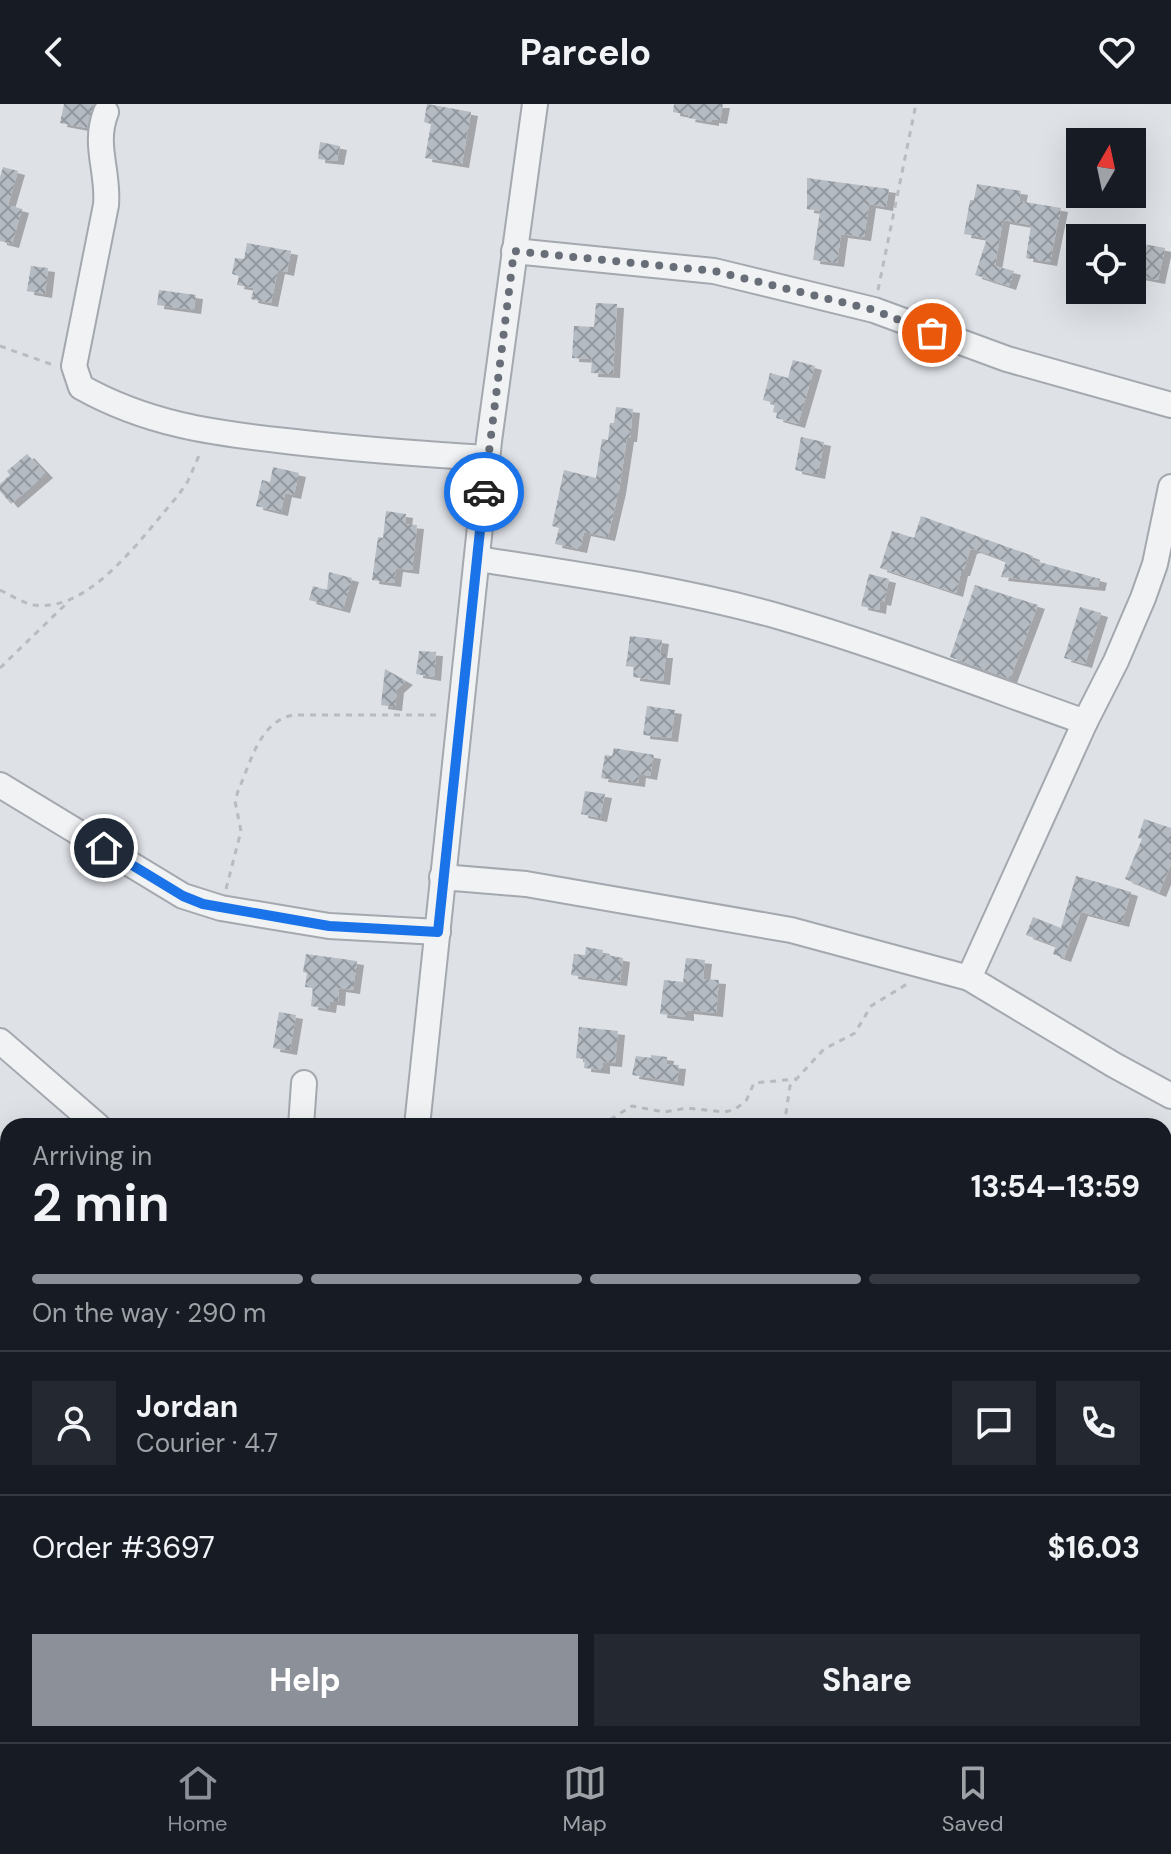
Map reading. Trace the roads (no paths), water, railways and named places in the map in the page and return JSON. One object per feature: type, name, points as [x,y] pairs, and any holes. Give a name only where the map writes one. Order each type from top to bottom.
[{"type":"street","points":[[418,1118],[487,458],[535,104]]},
{"type":"street","points":[[106,112],[99,131],[108,189],[74,373],[81,387],[178,427],[353,449],[487,458]]},
{"type":"street","points":[[514,251],[714,271],[874,310],[1007,359],[1171,405]]},
{"type":"street","points":[[969,978],[1085,722],[1116,661],[1149,582],[1171,487]]},
{"type":"street","points":[[478,559],[596,577],[769,614],[914,661],[1085,722]]},
{"type":"street","points":[[0,785],[183,896],[221,908],[329,926],[438,932]]},
{"type":"street","points":[[442,877],[526,884],[791,930],[969,978],[1171,1096]]},
{"type":"street","points":[[0,1041],[89,1118]]},
{"type":"street","points":[[302,1118],[304,1083]]}]
